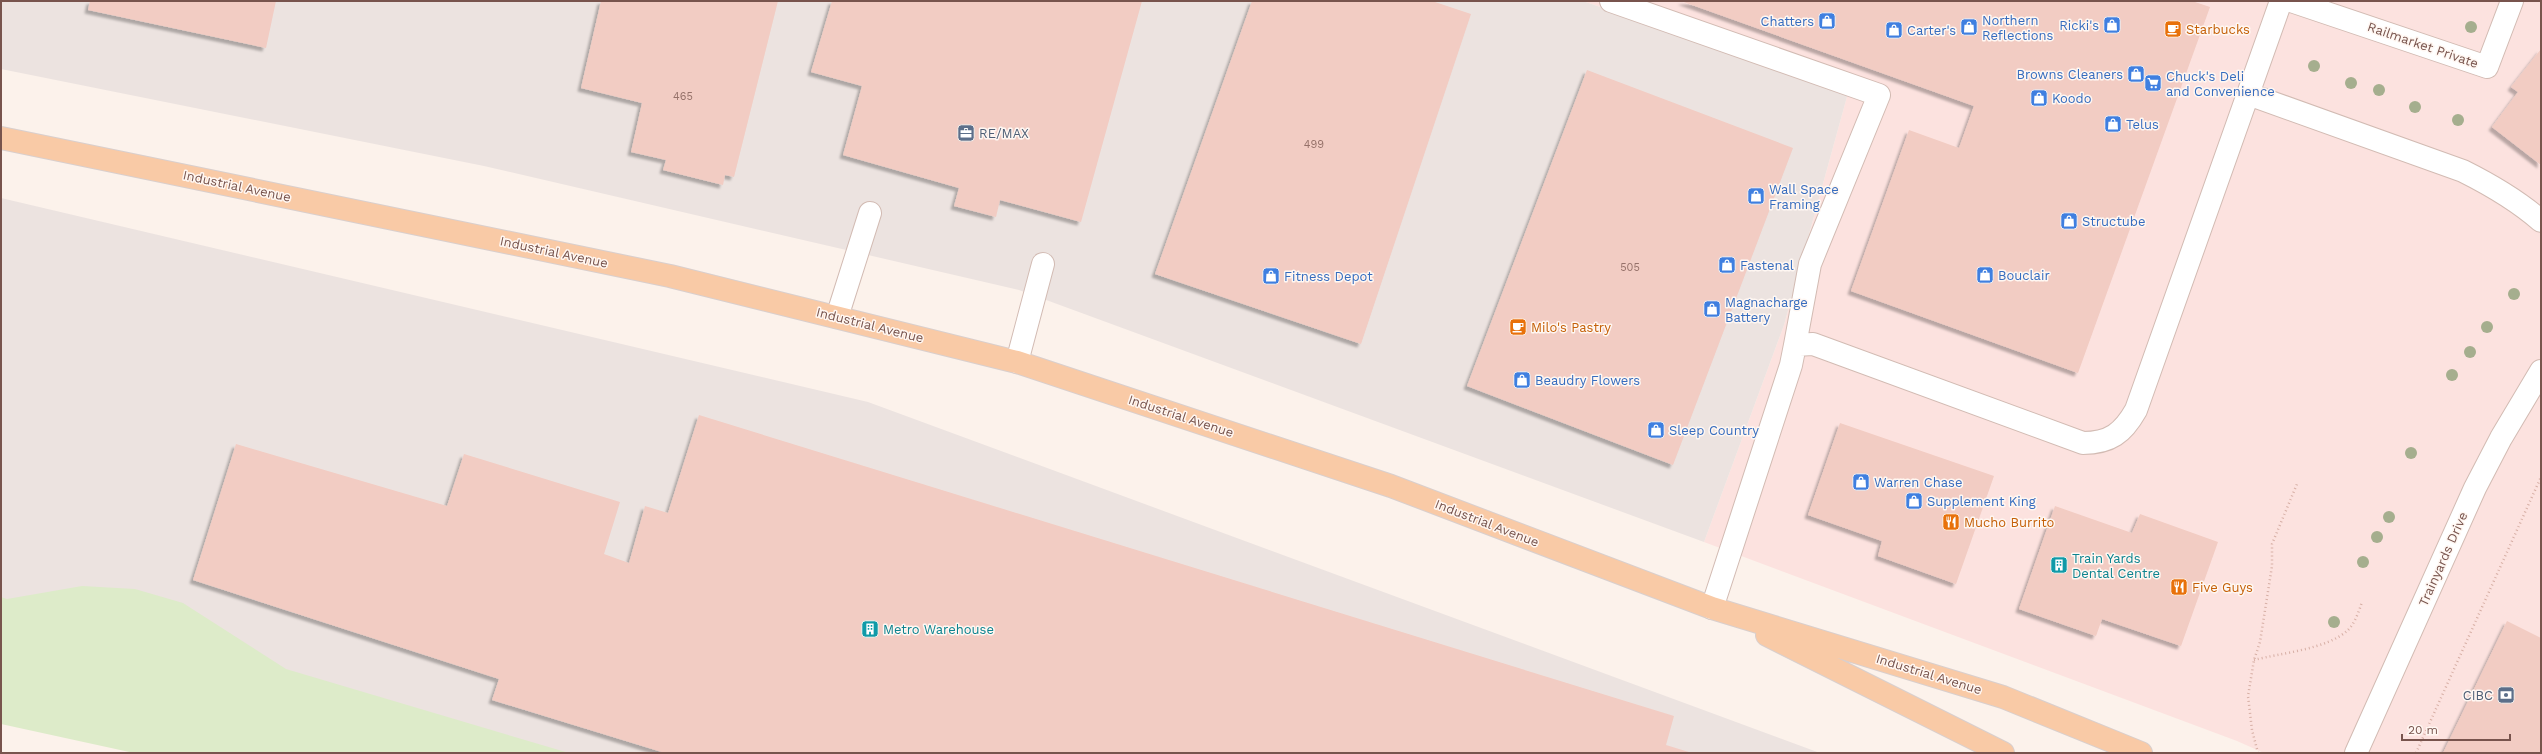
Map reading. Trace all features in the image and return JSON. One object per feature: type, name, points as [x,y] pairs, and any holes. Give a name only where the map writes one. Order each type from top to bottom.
[{"type":"main road","name":"Industrial Avenue","points":[[1,138],[662,274],[1017,362],[1391,486],[1712,608],[2003,697],[2141,753]]},
{"type":"main road","name":"Industrial Avenue","points":[[1712,608],[2003,753]]},
{"type":"street","points":[[1611,1],[1879,95],[1810,264],[1796,345],[1789,371],[1712,608]]},
{"type":"street","points":[[1796,345],[1813,344],[2083,443],[2099,443],[2114,436],[2127,426],[2136,410],[2281,1]]},
{"type":"street","name":"Railmarket Private","points":[[2291,1],[2487,67],[2512,1]]},
{"type":"street","points":[[2248,94],[2463,171],[2496,188],[2525,207],[2541,220]]},
{"type":"street","points":[[837,317],[870,213]]},
{"type":"street","points":[[1017,362],[1043,264]]},
{"type":"street","name":"Trainyards Drive","points":[[2356,753],[2475,488],[2501,438],[2541,371]]},
{"type":"path","points":[[2416,753],[2541,477]]},
{"type":"path","points":[[2258,753],[2252,730],[2248,696],[2254,660],[2262,634],[2272,566],[2272,544],[2297,484]]},
{"type":"path","points":[[2254,660],[2326,643],[2338,637],[2349,629],[2362,602]]},
{"type":"shaded area","points":[[1,1],[1583,1],[1848,93],[1784,325],[1704,542],[1019,290],[484,166],[1,69]]},
{"type":"shaded area","points":[[1583,1],[2541,1],[2541,753],[2264,753],[2237,741],[1704,542],[1784,325],[1848,93]]},
{"type":"shaded area","points":[[1,198],[868,402],[1820,753],[469,753],[1,623]]},
{"type":"green space","points":[[82,586],[135,589],[183,603],[286,669],[569,753],[134,753],[1,724],[1,597],[7,599]]},
{"type":"building","points":[[90,1],[276,1],[266,48],[88,10]]},
{"type":"building","points":[[601,1],[778,1],[734,177],[725,175],[723,185],[663,170],[666,160],[631,152],[642,103],[581,88]]},
{"type":"building","points":[[832,1],[1142,1],[1081,222],[1000,200],[996,217],[954,206],[959,188],[843,155],[862,86],[811,72]]},
{"type":"building","points":[[1252,1],[1432,1],[1471,14],[1361,344],[1155,274]]},
{"type":"building","points":[[1681,1],[2192,1],[2210,7],[2078,373],[1851,291],[1909,130],[1959,148],[1974,106]]},
{"type":"building","points":[[2541,49],[2541,165],[2492,127],[2518,92],[2511,87]]},
{"type":"building","points":[[1587,70],[1793,148],[1673,465],[1467,386]]},
{"type":"building","name":"Metro Warehouse","points":[[699,415],[1674,716],[1666,745],[1692,753],[665,753],[492,700],[499,679],[193,580],[236,444],[447,506],[464,454],[620,502],[604,554],[629,563],[645,506],[668,513]]},
{"type":"building","points":[[1840,423],[1994,476],[1956,584],[1878,556],[1882,541],[1808,515]]},
{"type":"building","points":[[2055,506],[2132,533],[2140,514],[2218,542],[2181,646],[2102,619],[2096,636],[2019,609]]},
{"type":"building","name":"CIBC","points":[[2507,621],[2541,638],[2541,753],[2443,753]]},
{"type":"place","name":"Chatters","points":[[1827,21]]},
{"type":"place","name":"Ricki's","points":[[2112,25]]},
{"type":"place","name":"Northern Reflections","points":[[1969,27]]},
{"type":"place","name":"Starbucks","points":[[2173,29]]},
{"type":"place","name":"Carter's","points":[[1894,30]]},
{"type":"place","name":"Browns Cleaners","points":[[2136,74]]},
{"type":"place","name":"Chuck's Deli and Convenience","points":[[2153,83]]},
{"type":"place","name":"Koodo","points":[[2039,98]]},
{"type":"place","name":"Telus","points":[[2113,124]]},
{"type":"place","name":"RE/MAX","points":[[966,133]]},
{"type":"place","name":"Wall Space Framing","points":[[1756,196]]},
{"type":"place","name":"Structube","points":[[2069,221]]},
{"type":"place","name":"Fastenal","points":[[1727,265]]},
{"type":"place","name":"Bouclair","points":[[1985,275]]},
{"type":"place","name":"Fitness Depot","points":[[1271,276]]},
{"type":"place","name":"Magnacharge Battery","points":[[1712,309]]},
{"type":"place","name":"Milo's Pastry","points":[[1518,327]]},
{"type":"place","name":"Beaudry Flowers","points":[[1522,380]]},
{"type":"place","name":"Sleep Country","points":[[1656,430]]},
{"type":"place","name":"Warren Chase","points":[[1861,482]]},
{"type":"place","name":"Supplement King","points":[[1914,501]]},
{"type":"place","name":"Mucho Burrito","points":[[1951,522]]},
{"type":"place","name":"Train Yards Dental Centre","points":[[2059,565]]},
{"type":"place","name":"Five Guys","points":[[2179,587]]},
{"type":"place","name":"Metro Warehouse","points":[[870,629]]},
{"type":"place","name":"CIBC","points":[[2506,695]]}]
